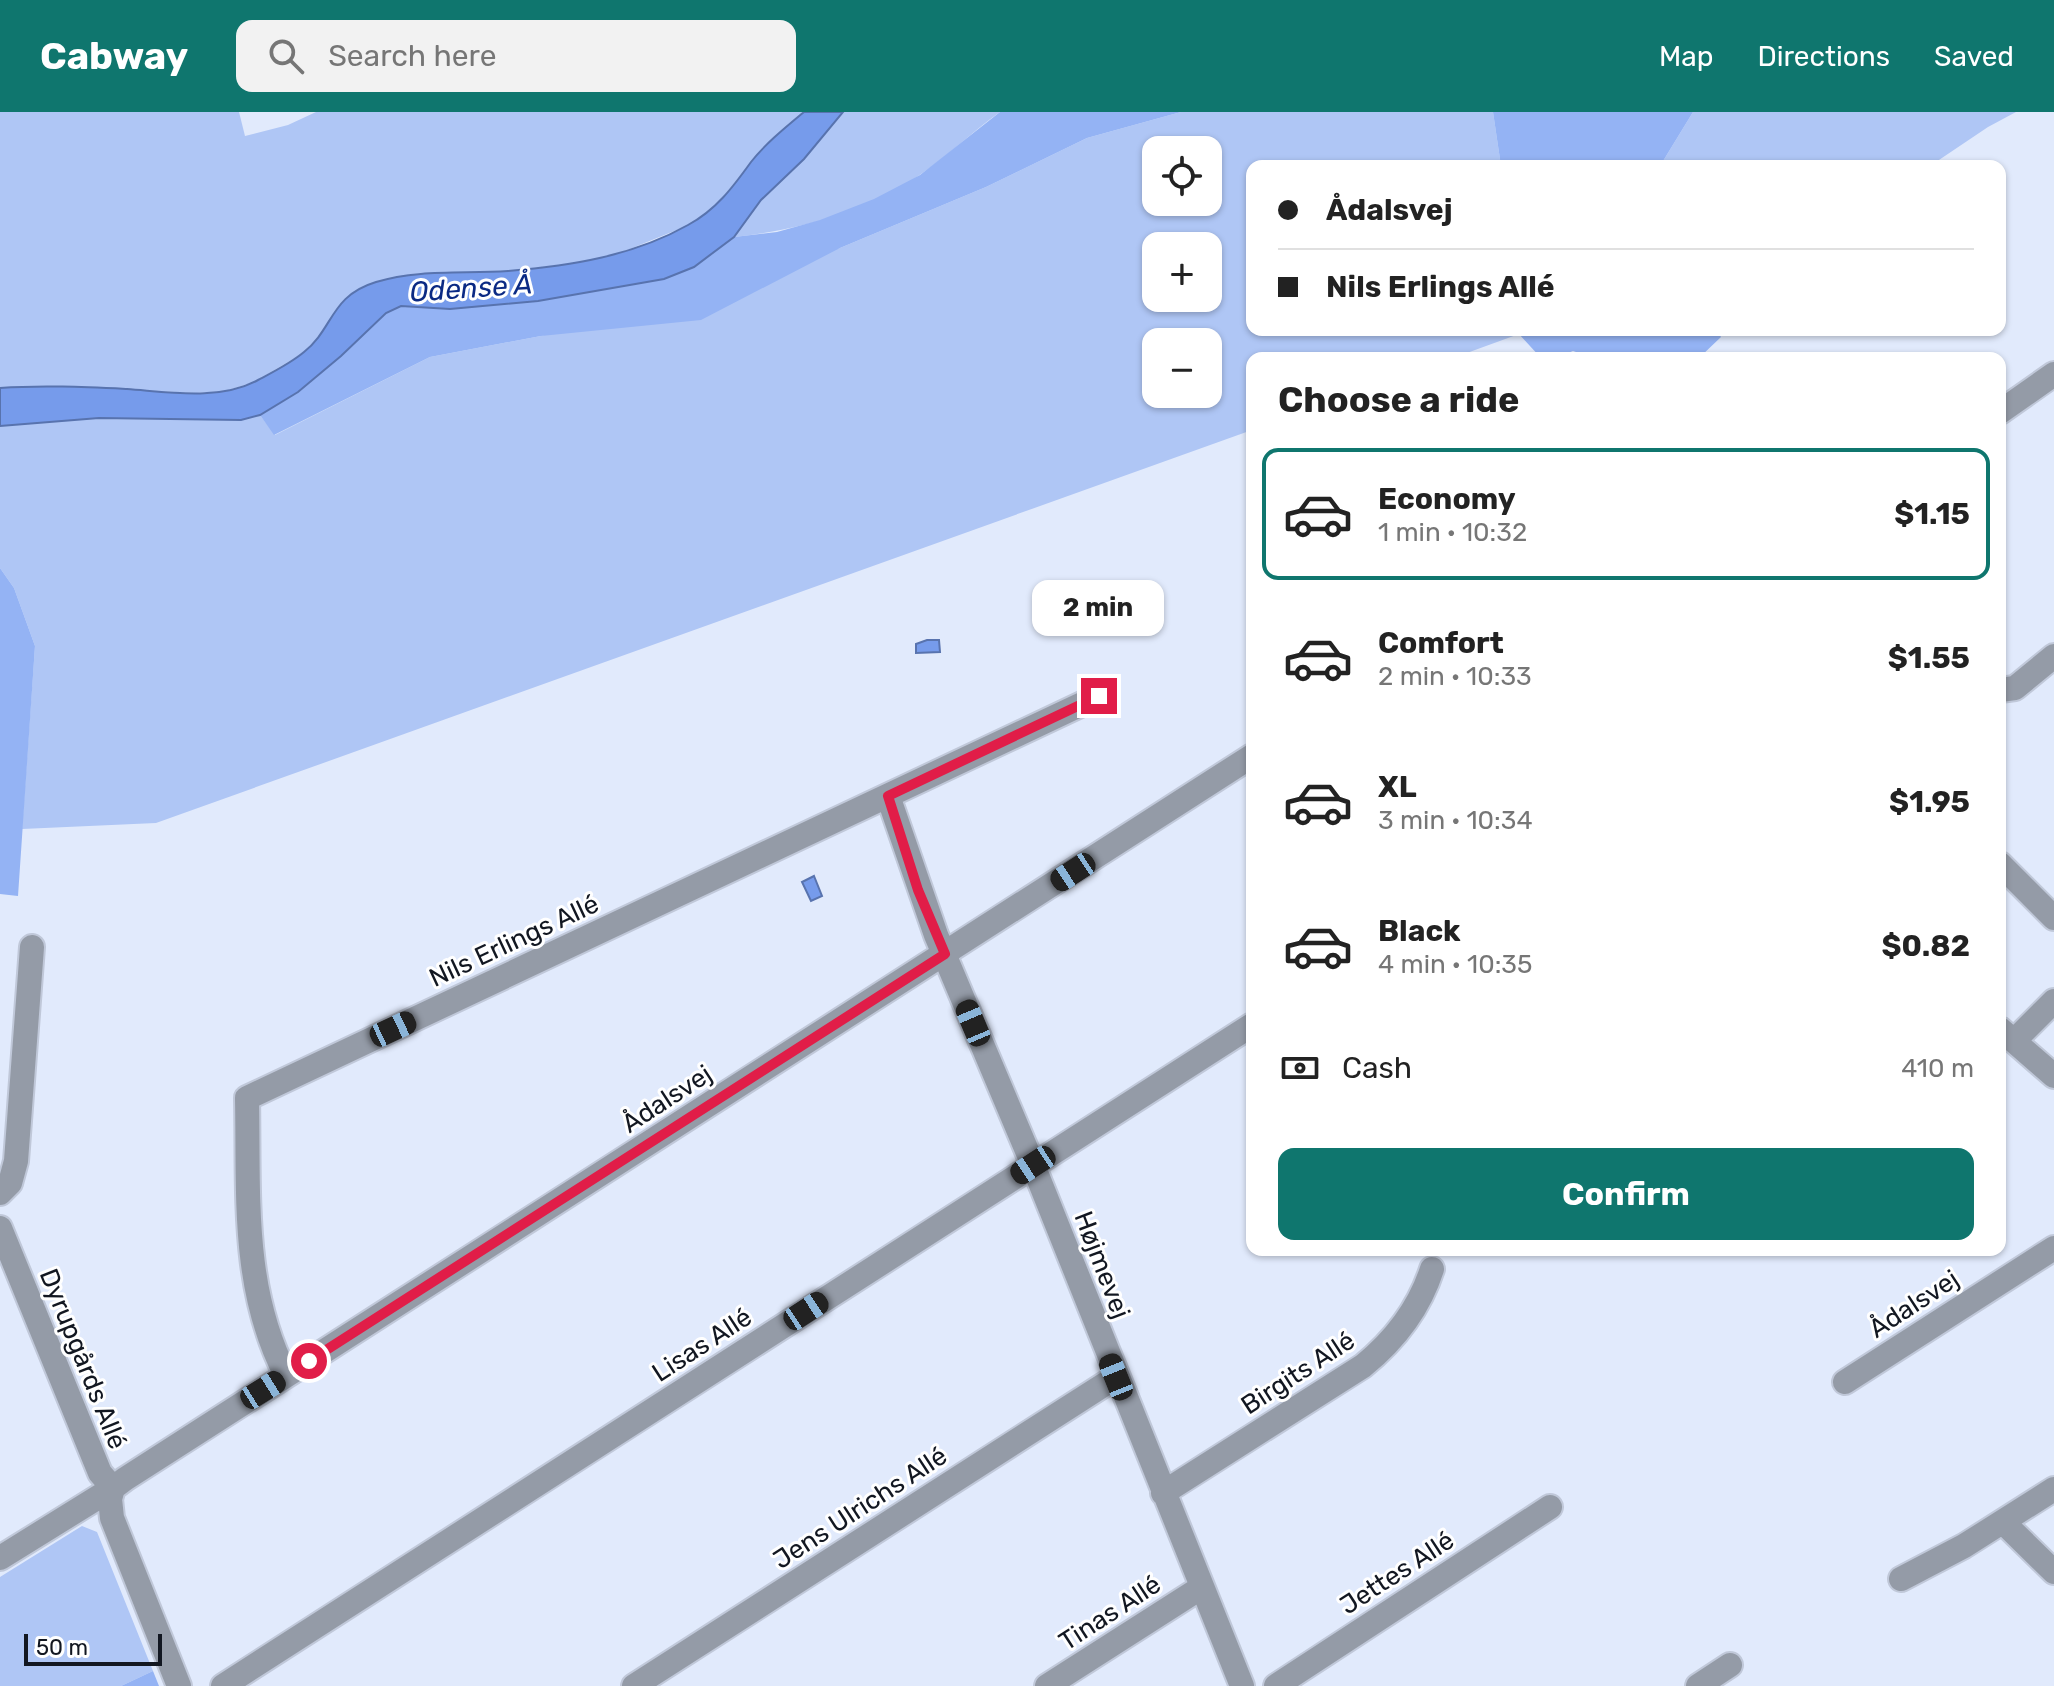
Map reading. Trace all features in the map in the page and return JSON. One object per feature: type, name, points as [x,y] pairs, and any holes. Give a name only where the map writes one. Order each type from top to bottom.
[{"type":"street","points":[[2006,408],[2054,374]]},
{"type":"street","points":[[2006,689],[2015,688],[2054,656]]},
{"type":"street","name":"Nils Erlings Allé","points":[[286,1375],[263,1321],[254,1279],[247,1098],[1099,696]]},
{"type":"street","name":"Ådalsvej","points":[[0,1558],[1246,760]]},
{"type":"street","points":[[888,796],[918,890],[945,954]]},
{"type":"street","points":[[2006,870],[2054,918]]},
{"type":"street","points":[[0,1193],[10,1183],[16,1161],[32,947]]},
{"type":"street","name":"Højmevej","points":[[945,954],[1242,1686]]},
{"type":"street","points":[[2006,1035],[2054,1001]]},
{"type":"street","name":"Lisas Allé","points":[[223,1686],[1246,1029]]},
{"type":"street","points":[[2006,1037],[2054,1076]]},
{"type":"street","name":"Dyrupgårds Allé","points":[[0,1228],[9,1278],[100,1473],[113,1488],[110,1499],[112,1518],[179,1686]]},
{"type":"street","name":"Ådalsvej","points":[[1845,1382],[2054,1248]]},
{"type":"street","name":"Birgits Allé","points":[[1163,1493],[1373,1358],[1416,1308],[1432,1269]]},
{"type":"street","name":"Jens Ulrichs Allé","points":[[634,1686],[1116,1377]]},
{"type":"street","points":[[1901,1579],[1930,1565],[2054,1489]]},
{"type":"street","name":"Jettes Allé","points":[[1276,1686],[1550,1507]]},
{"type":"street","points":[[2003,1522],[2054,1572]]},
{"type":"street","name":"Tinas Allé","points":[[1047,1686],[1202,1587]]},
{"type":"street","points":[[1698,1686],[1730,1665]]},
{"type":"shaded area","points":[[0,112],[239,112],[245,136],[288,125],[316,112],[804,112],[752,161],[717,205],[689,225],[615,255],[576,263],[507,271],[412,274],[376,282],[360,288],[305,352],[254,382],[225,391],[196,393],[57,386],[0,388]]},
{"type":"shaded area","points":[[843,112],[1000,112],[931,167],[878,199],[807,224],[734,237],[760,200],[804,159]]},
{"type":"shaded area","points":[[1000,112],[1181,112],[1087,138],[986,187],[840,248],[701,320],[541,336],[430,357],[274,435],[260,415],[298,392],[386,313],[401,306],[450,309],[538,301],[694,267],[734,237],[777,232],[820,220],[874,199],[920,175]]},
{"type":"shaded area","points":[[1181,112],[1493,112],[1500,160],[1246,160],[1246,336],[1514,336],[1470,352],[1246,352],[1246,432],[156,823],[22,829],[35,646],[14,588],[0,568],[0,426],[99,418],[241,420],[260,415],[275,435],[430,357],[541,336],[840,248],[986,187],[1087,138]]},
{"type":"shaded area","points":[[1493,112],[1693,112],[1664,160],[1500,160]]},
{"type":"shaded area","points":[[1693,112],[2016,112],[1939,160],[1664,160]]},
{"type":"shaded area","points":[[1521,336],[1721,337],[1705,352],[1536,352]]},
{"type":"shaded area","points":[[0,568],[14,588],[35,646],[18,896],[0,894]]},
{"type":"shaded area","points":[[82,1526],[97,1532],[153,1671],[121,1686],[0,1686],[0,1577]]},
{"type":"shaded area","points":[[153,1671],[159,1686],[121,1686]]},
{"type":"water","name":"Odense Å","points":[[804,112],[843,112],[804,159],[761,200],[734,237],[694,267],[664,279],[538,301],[450,309],[401,306],[386,313],[298,392],[260,415],[241,420],[99,418],[0,426],[0,388],[79,387],[194,394],[243,387],[299,356],[314,343],[350,295],[376,282],[425,274],[555,266],[601,258],[645,245],[688,225],[707,212],[731,189],[763,149]]},
{"type":"water","points":[[939,640],[940,652],[916,653],[916,644]]},
{"type":"water","points":[[814,876],[822,896],[811,901],[802,882]]},
{"type":"route","points":[[309,1361],[945,954],[918,890],[888,796],[1099,696]]}]
